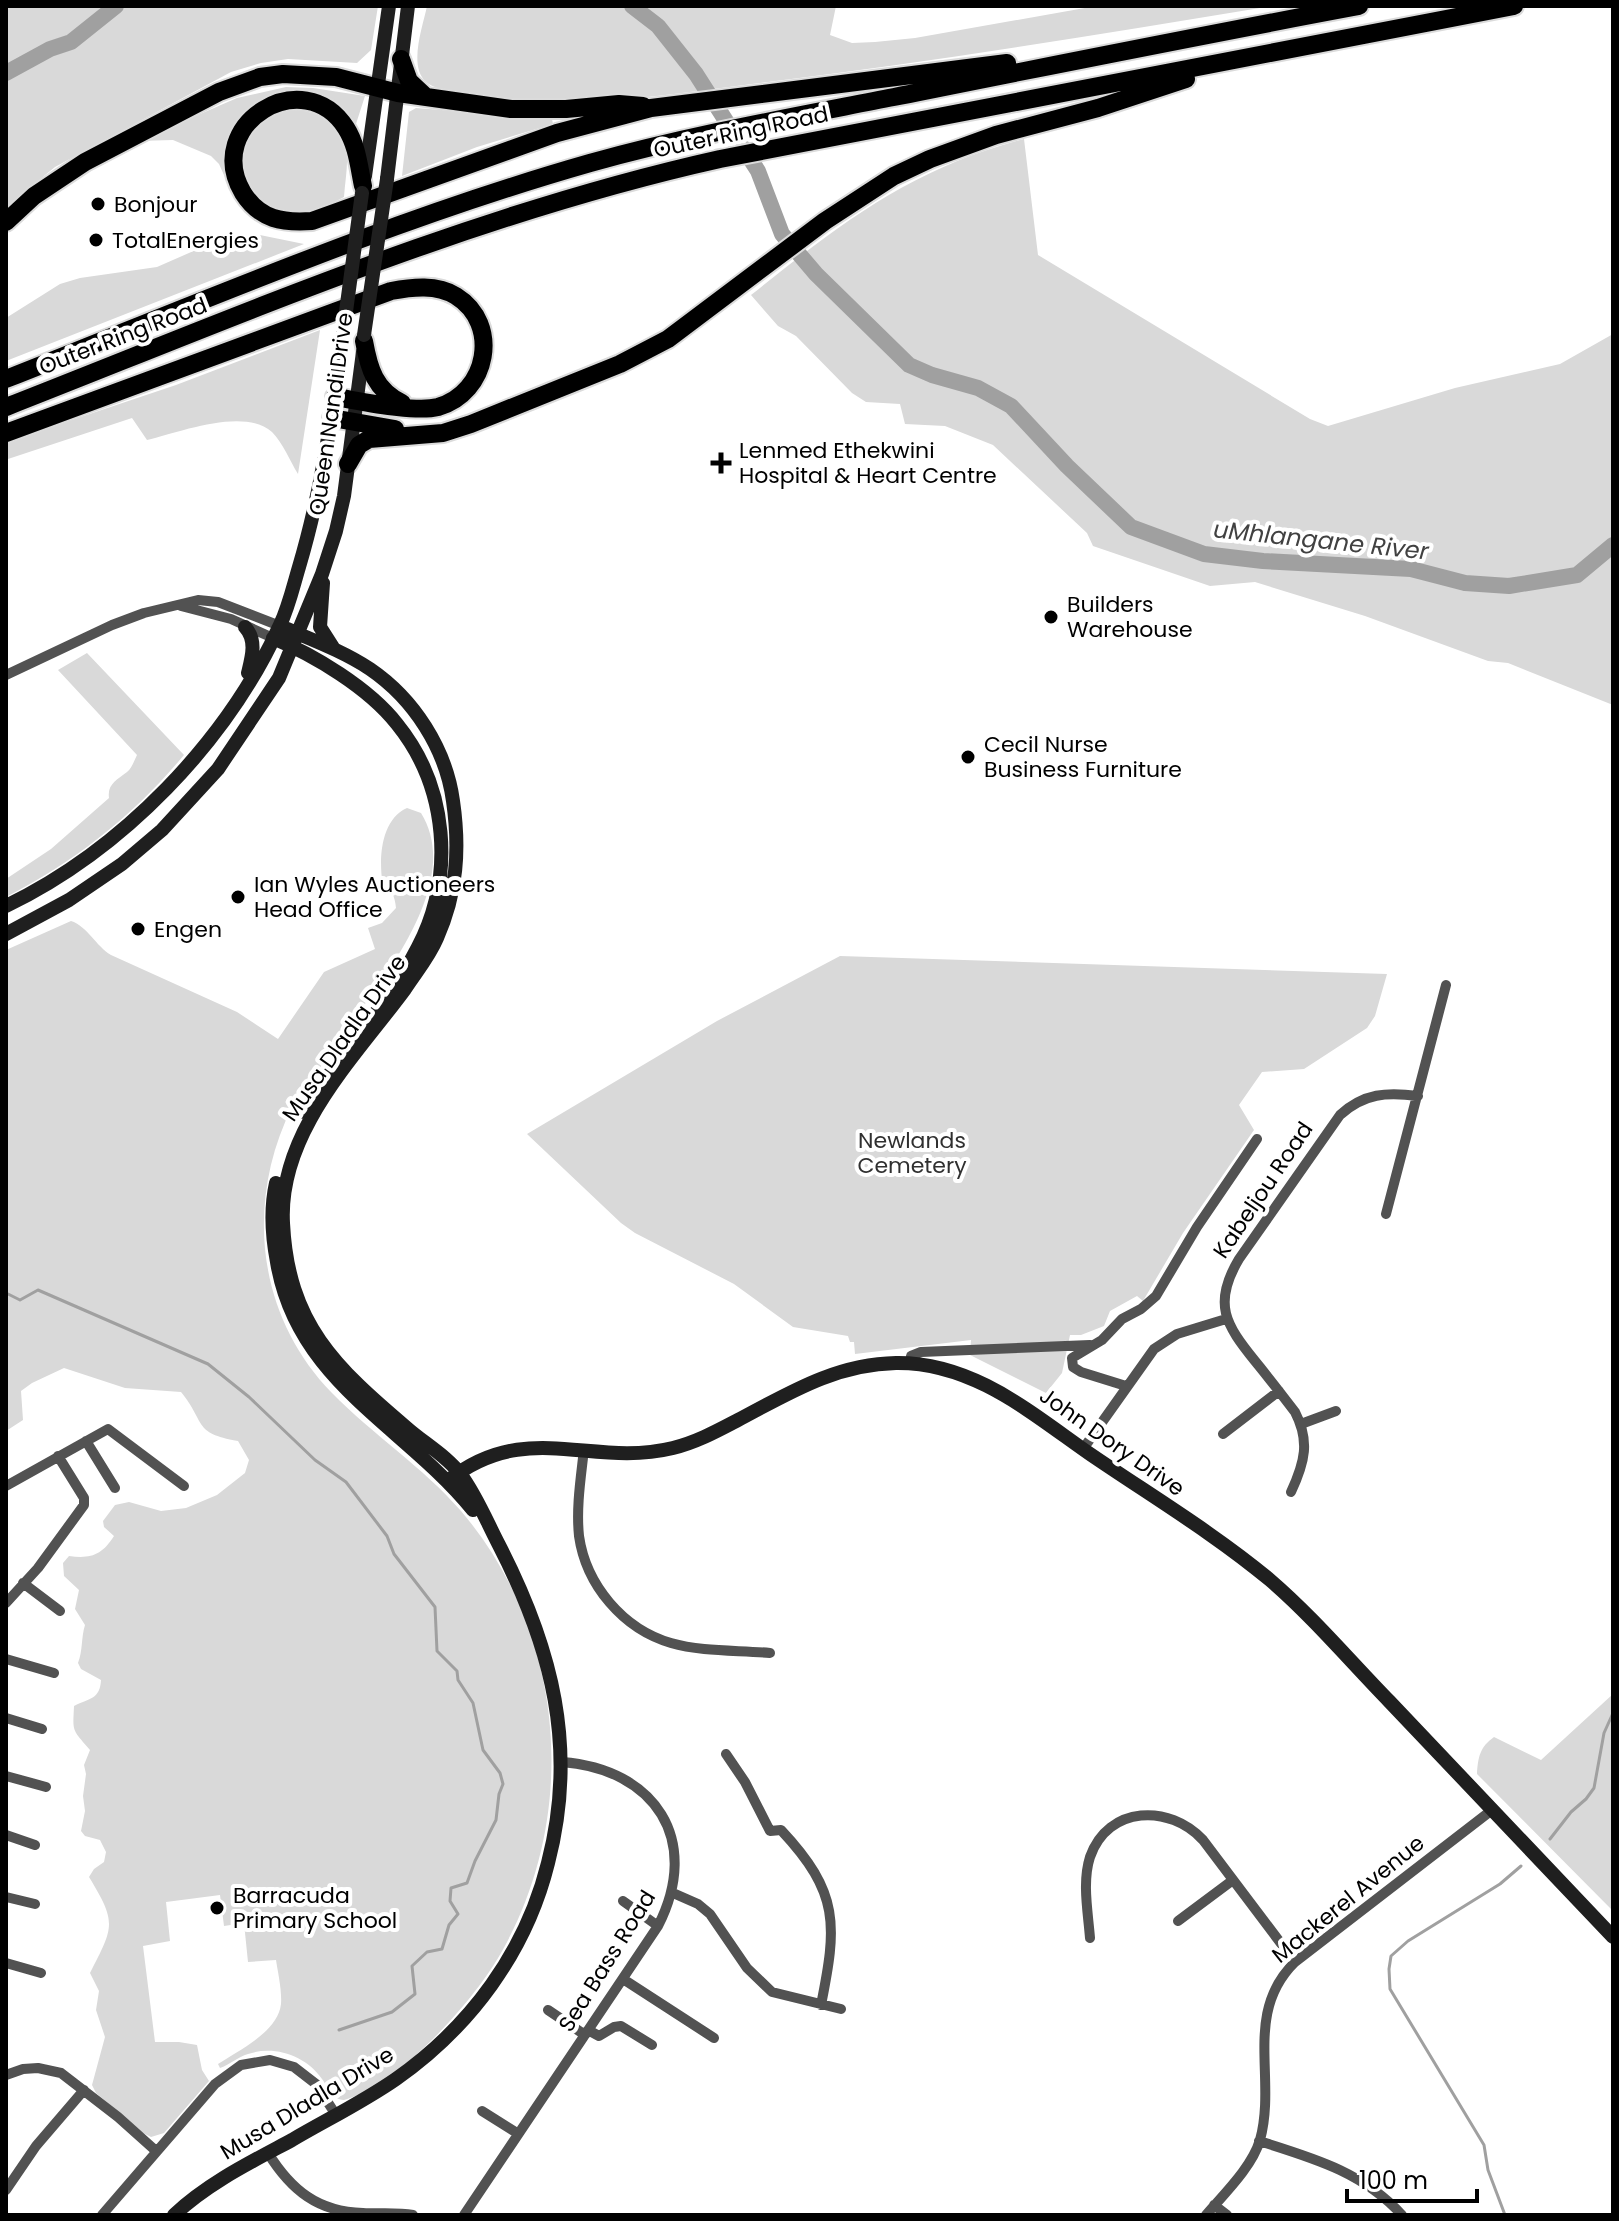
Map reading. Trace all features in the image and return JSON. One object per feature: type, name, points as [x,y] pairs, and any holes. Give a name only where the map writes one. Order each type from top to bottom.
[{"type":"highway","name":"Outer Ring Road","points":[[6,379],[434,212],[542,177],[668,142],[1037,66],[1359,6]]},
{"type":"highway","name":"Outer Ring Road","points":[[6,407],[430,242],[561,200],[682,167],[1514,6]]},
{"type":"highway","points":[[348,464],[363,442],[378,437],[443,433],[642,354],[683,329],[825,221],[894,176],[958,148],[1098,108],[1261,55]]},
{"type":"highway","points":[[391,59],[427,97]]},
{"type":"highway","points":[[363,190],[351,137],[336,116],[322,106],[294,99],[270,105],[253,116],[239,137],[235,173],[253,206],[276,220],[312,221],[557,133],[657,107],[1000,63],[1037,66]]},
{"type":"highway","points":[[6,222],[34,196],[85,162],[242,82],[283,74],[336,77],[398,93],[523,109],[619,104],[657,107]]},
{"type":"highway","points":[[6,433],[391,291],[421,287],[455,295],[467,304],[481,328],[484,355],[475,379],[460,396],[438,407],[412,407],[335,397]]},
{"type":"highway","points":[[364,338],[370,370],[380,388],[389,397],[412,407]]},
{"type":"highway","points":[[332,418],[409,434]]},
{"type":"street","name":"Queen Nandi Drive","points":[[6,934],[69,900],[122,864],[162,830],[218,769],[279,678],[295,640],[336,531],[355,422],[398,93],[391,59],[389,6]]},
{"type":"street","name":"Queen Nandi Drive","points":[[6,906],[73,867],[124,829],[186,768],[243,693],[276,632],[310,533],[332,418],[378,87],[391,59],[408,6]]},
{"type":"street","points":[[322,574],[324,588],[320,627],[336,650]]},
{"type":"street","points":[[6,675],[112,625],[144,613],[198,600],[218,602],[276,632]]},
{"type":"street","points":[[180,606],[231,619],[251,633],[253,652],[243,693]]},
{"type":"street","points":[[245,627],[276,632]]},
{"type":"street","name":"Musa Dladla Drive","points":[[174,2215],[206,2189],[391,2083],[422,2060],[468,2015],[499,1974],[527,1925],[547,1869],[560,1801],[562,1762],[558,1711],[542,1644],[514,1574],[494,1535],[454,1476],[331,1357],[304,1315],[293,1286],[285,1253],[282,1210],[284,1191],[299,1140],[314,1111],[431,951],[452,894],[458,860],[451,789],[430,733],[405,700],[369,668],[336,650],[276,632]]},
{"type":"street","name":"Musa Dladla Drive","points":[[295,640],[374,700],[396,721],[421,760],[434,795],[442,858],[439,891],[418,949],[318,1088],[295,1128],[275,1188],[273,1242],[285,1297],[307,1344],[321,1363],[379,1421],[454,1476]]},
{"type":"street","points":[[279,678],[300,664],[324,665]]},
{"type":"street","points":[[1386,1214],[1446,985]]},
{"type":"street","name":"Kabeljou Road","points":[[1226,1319],[1224,1298],[1230,1274],[1333,1123],[1347,1108],[1368,1097],[1388,1093],[1418,1096]]},
{"type":"street","points":[[1126,1386],[1081,1372],[1073,1367],[1072,1358],[1105,1337],[1122,1319],[1156,1296],[1197,1227],[1257,1139]]},
{"type":"street","points":[[1083,1449],[1160,1343],[1226,1319],[1301,1424],[1305,1455],[1291,1492]]},
{"type":"street","points":[[910,1364],[911,1356],[921,1352],[1092,1345]]},
{"type":"street","name":"John Dory Drive","points":[[454,1476],[478,1459],[510,1450],[543,1447],[637,1453],[672,1448],[701,1439],[826,1375],[875,1364],[910,1364],[961,1373],[1017,1403],[1272,1582],[1613,1937]]},
{"type":"street","points":[[1223,1434],[1279,1391]]},
{"type":"street","points":[[1301,1424],[1336,1411]]},
{"type":"street","points":[[6,1486],[109,1430],[184,1486]]},
{"type":"street","points":[[86,1441],[115,1488]]},
{"type":"street","points":[[584,1449],[578,1514],[581,1545],[597,1586],[617,1612],[636,1627],[670,1643],[770,1653]]},
{"type":"street","points":[[6,1603],[38,1568],[84,1505],[84,1498],[58,1456]]},
{"type":"street","points":[[23,1583],[60,1611]]},
{"type":"street","points":[[6,1659],[54,1673]]},
{"type":"street","points":[[6,1718],[42,1729]]},
{"type":"street","points":[[726,1754],[745,1782],[768,1828],[771,1832],[781,1830],[793,1842],[823,1889],[832,1938],[821,2005]]},
{"type":"street","name":"Sea Bass Road","points":[[464,2215],[658,1926],[673,1893],[676,1866],[674,1846],[665,1821],[648,1797],[613,1773],[562,1762]]},
{"type":"street","points":[[6,1776],[46,1787]]},
{"type":"street","name":"Mackerel Avenue","points":[[1206,2215],[1252,2156],[1259,2141],[1269,2001],[1281,1977],[1295,1962],[1492,1810]]},
{"type":"street","points":[[1090,1938],[1086,1884],[1090,1859],[1100,1840],[1123,1821],[1153,1815],[1185,1824],[1203,1840],[1295,1962]]},
{"type":"street","points":[[6,1835],[35,1845]]},
{"type":"street","points":[[1178,1921],[1233,1880]]},
{"type":"street","points":[[673,1893],[698,1904],[710,1914],[747,1968],[772,1992],[841,2009]]},
{"type":"street","points":[[6,1897],[35,1904]]},
{"type":"street","points":[[623,1901],[658,1926]]},
{"type":"street","points":[[6,1963],[41,1973]]},
{"type":"street","points":[[623,1979],[714,2038]]},
{"type":"street","points":[[548,2010],[587,2033],[599,2036],[621,2026],[652,2045]]},
{"type":"street","points":[[102,2215],[224,2075],[241,2065],[258,2060],[281,2062],[300,2070],[316,2084],[336,2115]]},
{"type":"street","points":[[6,2075],[23,2069],[46,2069],[68,2077],[156,2151]]},
{"type":"street","points":[[6,2190],[36,2146],[84,2090]]},
{"type":"street","points":[[482,2111],[517,2133]]},
{"type":"street","points":[[1259,2141],[1344,2170],[1380,2193],[1402,2215]]},
{"type":"street","points":[[268,2153],[289,2183],[306,2198],[326,2208],[413,2215]]},
{"type":"street","points":[[1214,2205],[1227,2215]]},
{"type":"green space","points":[[6,6],[378,6],[371,50],[357,63],[288,59],[231,72],[55,167],[6,207]]},
{"type":"green space","points":[[427,6],[836,6],[830,35],[852,43],[915,38],[1096,6],[1260,8],[891,66],[658,96],[578,102],[480,97],[438,88],[426,82],[421,75],[417,56]]},
{"type":"green space","points":[[286,87],[365,96],[355,127],[343,112],[314,95],[282,94],[251,109],[238,123],[243,204],[233,195],[219,164],[211,156],[173,140],[138,141],[237,98]]},
{"type":"green space","points":[[416,108],[552,119],[553,124],[477,147],[402,176],[409,112]]},
{"type":"green space","points":[[285,109],[322,117],[337,128],[346,146],[344,197],[314,212],[290,213],[272,207],[258,197],[242,169],[242,152],[249,136],[262,120]]},
{"type":"green space","points":[[1024,139],[1038,255],[1310,419],[1328,426],[1455,388],[1560,364],[1613,334],[1613,705],[1508,663],[1488,661],[1365,616],[1255,582],[1210,586],[1093,546],[1087,533],[993,445],[945,426],[905,424],[900,404],[866,402],[852,393],[796,336],[778,326],[751,295],[847,222],[912,182],[984,151]]},
{"type":"green space","points":[[255,234],[304,244],[6,361],[6,318],[60,284],[80,278],[157,267],[230,235]]},
{"type":"green space","points":[[320,330],[298,474],[276,436],[260,425],[229,421],[147,440],[132,418],[8,459],[6,465],[6,442],[176,385]]},
{"type":"green space","points":[[87,653],[184,755],[145,797],[102,835],[56,868],[6,897],[6,879],[51,849],[109,798],[111,786],[129,770],[137,755],[58,670]]},
{"type":"green space","points":[[407,808],[421,813],[431,839],[433,866],[427,895],[401,951],[292,1107],[277,1143],[268,1181],[264,1219],[266,1256],[274,1293],[287,1329],[307,1362],[332,1393],[431,1480],[461,1511],[496,1560],[523,1612],[541,1668],[550,1726],[551,1784],[543,1843],[526,1899],[501,1953],[473,1994],[411,2060],[365,2091],[344,2100],[333,2096],[315,2071],[289,2054],[269,2051],[248,2054],[220,2068],[218,2064],[265,2032],[278,2014],[281,1993],[276,1960],[248,1962],[244,1923],[224,1926],[220,1895],[166,1902],[170,1941],[143,1946],[155,2042],[197,2045],[202,2070],[209,2081],[164,2133],[151,2137],[96,2093],[92,2085],[105,2037],[96,2010],[99,1991],[90,1973],[104,1945],[109,1925],[104,1905],[89,1877],[104,1862],[106,1852],[100,1840],[85,1836],[81,1831],[85,1811],[84,1765],[90,1750],[74,1730],[73,1721],[74,1706],[96,1694],[101,1680],[81,1669],[78,1663],[85,1625],[75,1609],[79,1590],[64,1576],[63,1563],[69,1556],[90,1556],[105,1548],[114,1536],[104,1527],[103,1521],[115,1505],[129,1502],[161,1511],[186,1508],[217,1495],[245,1473],[249,1460],[238,1441],[206,1430],[181,1392],[125,1388],[64,1368],[21,1391],[23,1420],[6,1431],[6,950],[71,921],[82,927],[111,955],[237,1012],[278,1039],[324,972],[375,949],[368,928],[382,923],[396,908],[392,892],[382,879],[384,839],[392,820]]},
{"type":"green space","name":"Newlands Cemetery","points":[[840,956],[1387,974],[1375,1016],[1367,1028],[1304,1069],[1262,1072],[1239,1105],[1254,1130],[1183,1233],[1143,1301],[1137,1296],[1110,1311],[1104,1326],[1081,1335],[1070,1335],[1062,1373],[1046,1393],[970,1355],[971,1340],[855,1354],[854,1342],[850,1342],[848,1336],[793,1327],[734,1284],[621,1223],[527,1134],[717,1021]]},
{"type":"green space","points":[[1613,1694],[1613,1911],[1477,1774],[1481,1753],[1494,1737],[1541,1760]]},
{"type":"waterway","name":"uMhlangane River","points":[[6,73],[50,49],[71,42],[116,6]]},
{"type":"waterway","name":"uMhlangane River","points":[[632,6],[658,26],[696,74],[758,171],[782,234],[816,274],[909,365],[978,388],[1011,406],[1067,466],[1131,527],[1204,554],[1263,561],[1411,569],[1465,583],[1509,586],[1577,575],[1613,545]]},
{"type":"waterway","points":[[6,1293],[20,1300],[38,1290],[208,1364],[249,1397],[315,1460],[346,1482],[387,1536],[394,1554],[435,1607],[437,1651],[457,1671],[458,1680],[473,1703],[483,1750],[500,1773],[503,1784],[496,1820],[467,1883],[451,1888],[450,1901],[458,1914],[449,1925],[442,1949],[427,1952],[412,1966],[415,1994],[392,2012],[339,2030]]},
{"type":"waterway","points":[[1550,1839],[1594,1788],[1604,1733],[1613,1713]]},
{"type":"waterway","points":[[1505,2215],[1488,2170],[1484,2145],[1390,1989],[1389,1969],[1391,1956],[1408,1941],[1500,1884],[1521,1866]]},
{"type":"place","name":"Bonjour","points":[[98,204]]},
{"type":"place","name":"TotalEnergies","points":[[96,240]]},
{"type":"place","name":"Lenmed Ethekwini Hospital & Heart Centre","points":[[721,463]]},
{"type":"place","name":"Builders Warehouse","points":[[1051,617]]},
{"type":"place","name":"Cecil Nurse Business Furniture","points":[[968,757]]},
{"type":"place","name":"Ian Wyles Auctioneers Head Office","points":[[238,897]]},
{"type":"place","name":"Engen","points":[[138,929]]},
{"type":"place","name":"Barracuda Primary School","points":[[217,1908]]}]
